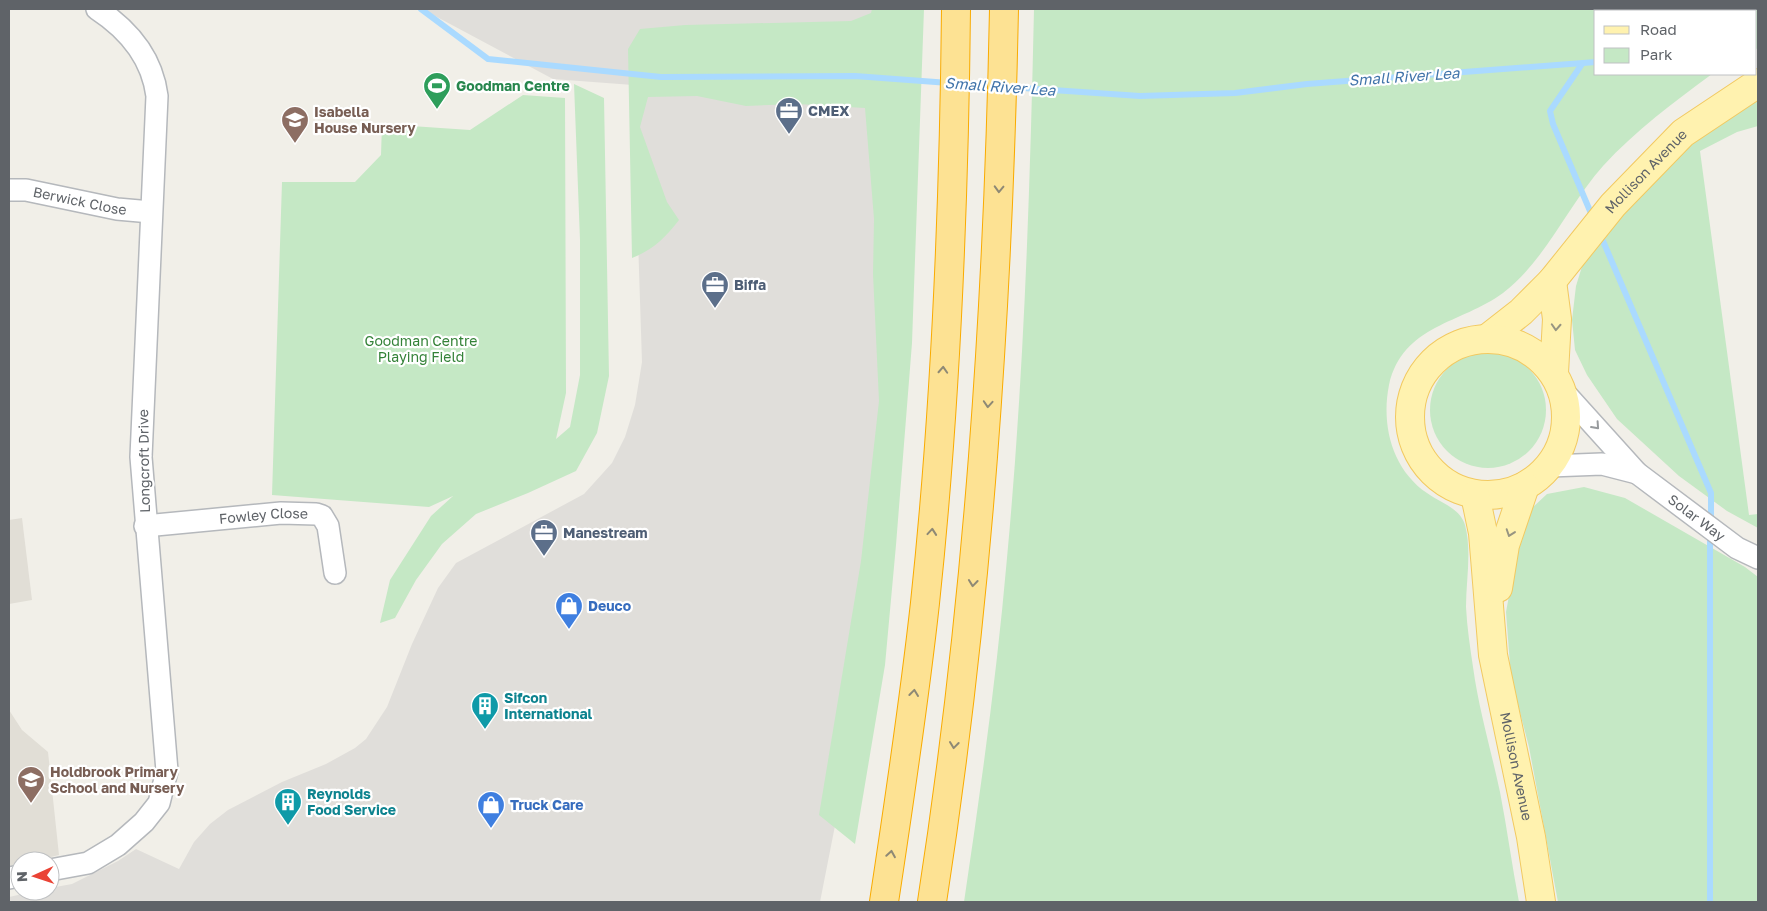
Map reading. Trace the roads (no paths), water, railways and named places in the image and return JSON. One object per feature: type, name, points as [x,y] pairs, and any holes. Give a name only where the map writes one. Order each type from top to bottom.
[{"type":"highway","points":[[884,902],[925,603],[942,399],[954,138],[956,9]]},
{"type":"highway","points":[[932,902],[953,756],[977,551],[992,345],[1001,140],[1004,9]]},
{"type":"main road","name":"Mollison Avenue","points":[[1489,337],[1521,312],[1552,281],[1613,205],[1683,133],[1758,82]]},
{"type":"main road","name":"Mollison Avenue","points":[[1552,281],[1557,320],[1558,382],[1567,417],[1566,432],[1550,466],[1525,486],[1495,496],[1475,495],[1446,484],[1433,474],[1414,445],[1410,409],[1419,378],[1439,354],[1462,342],[1489,337],[1522,345],[1546,363],[1558,382]]},
{"type":"main road","name":"Mollison Avenue","points":[[1490,631],[1505,545],[1525,486]]},
{"type":"main road","name":"Mollison Avenue","points":[[1475,495],[1484,533],[1490,631],[1498,685],[1521,790],[1541,902]]},
{"type":"street","name":"Longcroft Drive","points":[[60,868],[88,863],[118,845],[144,822],[159,804],[167,771],[166,740],[145,526],[141,457],[151,212],[158,110],[156,84],[146,57],[114,20],[97,9]]},
{"type":"street","name":"Berwick Close","points":[[9,190],[26,190],[117,209],[151,212]]},
{"type":"street","name":"Solar Way","points":[[1558,382],[1637,473],[1737,548],[1758,558]]},
{"type":"street","name":"Solar Way","points":[[1550,466],[1602,464],[1637,473]]},
{"type":"street","name":"Fowley Close","points":[[145,526],[281,514],[316,514],[322,516],[328,526],[335,574]]},
{"type":"waterway","name":"Small River Lea","points":[[421,9],[488,59],[661,77],[855,76],[949,83]]},
{"type":"waterway","name":"Small River Lea","points":[[1009,87],[1140,96],[1235,93],[1307,84],[1594,62]]},
{"type":"waterway","points":[[1582,64],[1550,111],[1553,124],[1593,218]]},
{"type":"waterway","name":"Small River Lea","points":[[962,84],[997,86]]},
{"type":"waterway","points":[[1600,234],[1711,493],[1711,524]]},
{"type":"waterway","points":[[1710,534],[1710,902]]},
{"type":"place","name":"Goodman Centre","points":[[437,110]]},
{"type":"place","name":"CMEX","points":[[789,135]]},
{"type":"place","name":"Isabella House Nursery","points":[[295,144]]},
{"type":"place","name":"Biffa","points":[[715,309]]},
{"type":"place","name":"Manestream","points":[[544,557]]},
{"type":"place","name":"Deuco","points":[[569,630]]},
{"type":"place","name":"Sifcon International","points":[[485,730]]},
{"type":"place","name":"Holdbrook Primary School and Nursery","points":[[31,804]]},
{"type":"place","name":"Reynolds Food Service","points":[[288,826]]},
{"type":"place","name":"Truck Care","points":[[491,829]]},
{"type":"park label","name":"Goodman Centre Playing Field","points":[[421,350]]}]
